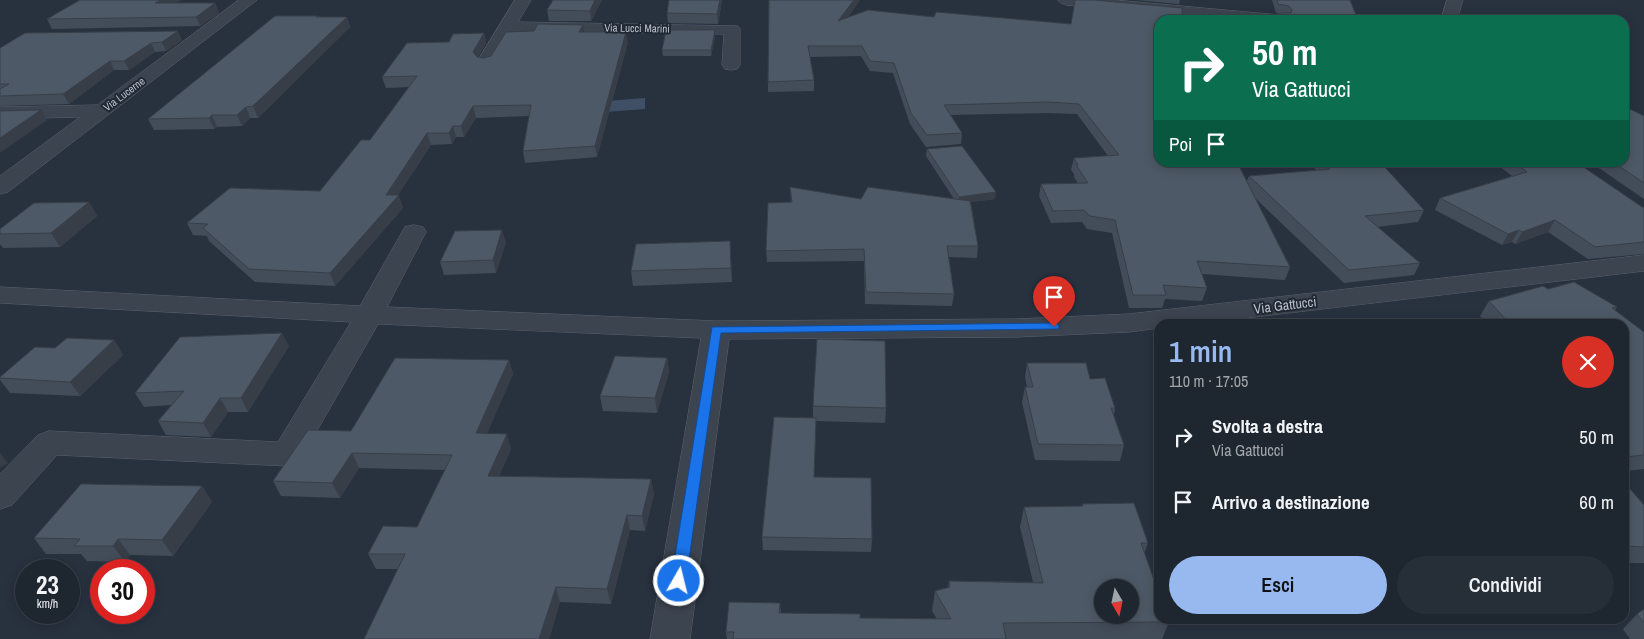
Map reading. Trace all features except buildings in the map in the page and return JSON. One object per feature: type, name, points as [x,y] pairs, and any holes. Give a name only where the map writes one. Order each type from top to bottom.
[{"type":"street","name":"Via Lucerne","points":[[0,188],[249,0]]},
{"type":"street","points":[[486,62],[523,0]]},
{"type":"street","points":[[1066,0],[1226,15]]},
{"type":"street","points":[[1450,15],[1454,0]]},
{"type":"street","name":"Via Lucci Marini","points":[[506,27],[732,29],[731,65]]},
{"type":"street","points":[[176,33],[205,33]]},
{"type":"street","points":[[0,113],[101,112]]},
{"type":"street","points":[[0,496],[49,443],[288,454],[369,315],[414,232]]},
{"type":"street","name":"Via Gattucci","points":[[1163,319],[1644,263]]},
{"type":"street","name":"Via Gattucci","points":[[0,295],[369,315],[716,330],[1016,328],[1154,320]]},
{"type":"street","points":[[670,639],[716,330]]},
{"type":"water","points":[[645,98],[645,109],[593,113],[594,102]]},
{"type":"route","points":[[679,581],[716,330],[1054,327]]}]
